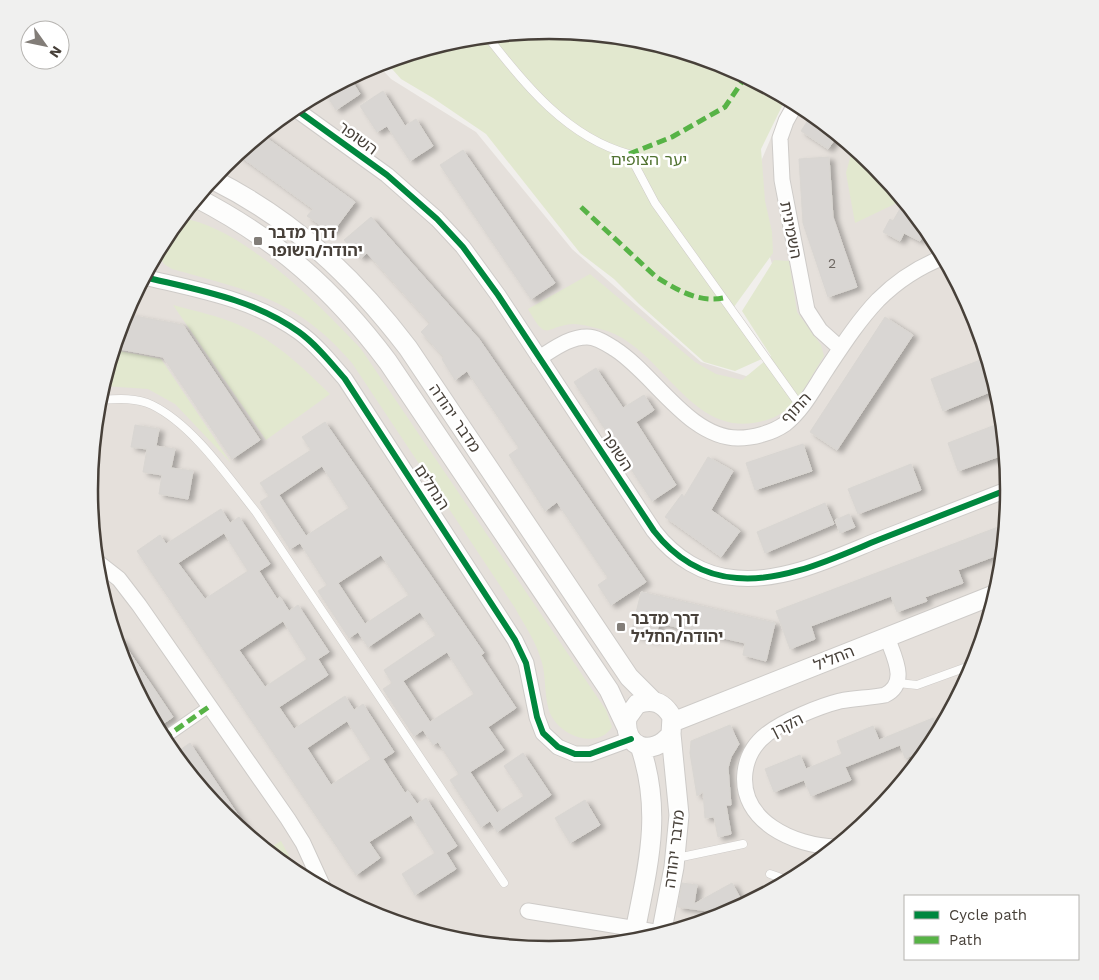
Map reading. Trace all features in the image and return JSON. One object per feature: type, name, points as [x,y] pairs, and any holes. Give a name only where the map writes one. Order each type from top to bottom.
[{"type":"street","name":"השמינית","points":[[792,110],[780,138],[782,180],[807,310],[820,330],[840,348]]},
{"type":"street","name":"השופר","points":[[301,113],[386,176],[437,219],[479,268],[665,546],[677,556],[714,574],[757,579],[790,572],[832,558],[1001,492]]},
{"type":"street","name":"מדבר יהודה","points":[[219,183],[273,214],[306,239],[328,257],[375,306],[408,348],[629,677],[653,701]]},
{"type":"street","name":"מדבר יהודה","points":[[202,201],[259,235],[291,258],[312,275],[361,326],[388,362],[619,708],[651,784],[653,815],[648,863],[634,933]]},
{"type":"street","name":"התוף","points":[[539,358],[564,343],[576,339],[588,337],[604,342],[627,357],[698,425],[724,436],[738,438],[770,431],[784,424],[801,407],[840,348],[878,300],[911,271],[937,260]]},
{"type":"street","name":"הנחלים","points":[[151,279],[245,303],[272,315],[301,333],[314,345],[345,379],[515,640],[526,663],[537,717],[543,733],[558,747],[575,754],[590,754],[632,737]]},
{"type":"street","points":[[105,568],[119,579],[139,605],[210,706],[303,843],[319,878]]},
{"type":"street","name":"החליל","points":[[672,728],[887,637],[987,597]]},
{"type":"street","points":[[887,637],[899,672],[898,683]]},
{"type":"street","name":"הקרן","points":[[826,846],[816,845],[791,837],[777,830],[756,814],[746,792],[745,776],[749,754],[756,744],[778,726],[839,701],[885,696],[898,683]]},
{"type":"street","points":[[653,701],[668,710],[672,728],[664,743],[657,747],[632,737],[631,709],[637,704],[653,701]]},
{"type":"street","points":[[170,734],[210,706]]},
{"type":"street","name":"מדבר יהודה","points":[[662,927],[675,858],[679,808],[672,728]]},
{"type":"street","points":[[528,910],[630,934]]},
{"type":"lane","points":[[492,43],[516,73],[561,117],[604,145],[629,154],[656,203],[801,407]]},
{"type":"lane","points":[[108,400],[126,399],[150,404],[170,416],[196,440],[228,477],[256,512],[504,883]]},
{"type":"lane","points":[[898,683],[917,685],[964,668]]},
{"type":"lane","points":[[675,858],[743,844]]},
{"type":"lane","points":[[770,874],[780,878]]},
{"type":"shaded area","points":[[383,71],[391,79],[476,132],[572,249],[701,362],[746,376],[770,368],[792,333],[759,219],[762,159],[785,105],[824,132],[869,171],[908,215],[940,264],[966,317],[985,373],[997,431],[1000,460],[1000,520],[997,549],[992,578],[977,635],[954,690],[925,741],[908,765],[869,809],[824,848],[800,865],[749,895],[722,907],[666,926],[638,933],[579,940],[550,941],[520,940],[461,933],[433,926],[377,907],[324,881],[275,848],[252,829],[230,809],[191,765],[174,741],[145,690],[122,635],[107,578],[99,520],[98,490],[99,460],[107,402],[122,345],[133,317],[145,290],[174,239],[210,192],[230,171],[275,132],[324,99]]},
{"type":"green space","name":"יער הצופים","points":[[520,40],[579,40],[638,47],[695,63],[749,85],[783,104],[761,149],[765,201],[772,232],[773,253],[731,311],[764,358],[735,371],[704,362],[614,279],[580,253],[486,134],[401,79],[391,68],[461,47]]},
{"type":"green space","points":[[851,155],[898,203],[855,223],[846,173]]},
{"type":"green space","points":[[188,220],[204,224],[254,251],[278,270],[302,290],[361,349],[606,710],[612,727],[606,733],[591,739],[574,736],[566,732],[554,720],[548,707],[544,670],[540,656],[527,628],[352,363],[331,341],[291,310],[248,291],[172,269],[162,260]]},
{"type":"green space","points":[[774,260],[789,261],[797,312],[821,345],[824,356],[795,401],[786,410],[768,420],[753,423],[731,423],[712,416],[694,404],[646,356],[629,342],[610,332],[573,324],[543,330],[534,320],[528,309],[590,274],[695,362],[716,374],[742,380],[771,356],[742,311]]},
{"type":"green space","points":[[173,305],[223,319],[265,338],[288,355],[330,394],[266,440]]},
{"type":"green space","points":[[120,351],[161,359],[231,463],[175,404],[148,389],[111,387]]},
{"type":"green space","points":[[281,841],[291,859],[275,848],[273,846]]},
{"type":"building","points":[[353,83],[360,94],[336,110],[328,97]]},
{"type":"building","points":[[383,91],[405,126],[416,119],[433,146],[410,161],[387,126],[377,132],[360,106]]},
{"type":"building","points":[[808,121],[834,140],[828,149],[801,131]]},
{"type":"building","points":[[267,138],[355,202],[332,233],[307,216],[313,209],[244,159]]},
{"type":"building","points":[[463,150],[555,283],[531,299],[440,165]]},
{"type":"building","points":[[829,157],[833,217],[857,287],[828,297],[803,223],[799,159]]},
{"type":"building","points":[[902,207],[923,236],[920,241],[904,233],[900,241],[883,232],[890,219],[893,221]]},
{"type":"building","points":[[371,217],[479,339],[646,582],[611,605],[598,585],[608,578],[557,502],[545,511],[509,455],[519,448],[467,371],[455,380],[442,359],[444,357],[421,332],[430,323],[367,253],[361,258],[344,240]]},
{"type":"building","points":[[134,316],[183,325],[260,440],[232,459],[163,357],[121,349]]},
{"type":"building","points":[[885,317],[913,335],[837,450],[810,432]]},
{"type":"building","points":[[981,360],[990,392],[943,411],[931,379]]},
{"type":"building","points":[[596,368],[623,408],[644,395],[654,410],[636,422],[676,485],[652,501],[574,382]]},
{"type":"building","points":[[325,422],[484,653],[481,655],[516,708],[488,727],[504,750],[470,772],[497,813],[524,796],[504,766],[523,753],[551,795],[497,832],[490,821],[481,827],[450,780],[459,774],[438,742],[433,745],[423,730],[414,736],[383,689],[392,683],[384,670],[436,635],[420,612],[368,647],[358,632],[349,638],[318,591],[327,585],[300,543],[290,549],[260,502],[269,496],[260,483],[311,450],[302,437]],"holes":[[[322,466],[349,508],[306,536],[279,495]],[[381,555],[409,595],[365,624],[338,583]],[[447,652],[474,694],[430,722],[403,681]]]},
{"type":"building","points":[[135,425],[159,429],[156,446],[175,449],[171,468],[193,471],[188,499],[159,494],[162,475],[143,472],[147,449],[131,447]]},
{"type":"building","points":[[996,425],[1000,456],[958,471],[948,443]]},
{"type":"building","points":[[803,444],[812,471],[755,490],[746,463]]},
{"type":"building","points":[[708,457],[733,471],[711,510],[740,531],[721,557],[665,517],[682,494],[684,497]]},
{"type":"building","points":[[911,464],[921,490],[858,514],[848,489]]},
{"type":"building","points":[[825,503],[834,524],[765,553],[757,532]]},
{"type":"building","points":[[221,509],[230,523],[239,517],[270,564],[259,571],[277,599],[280,597],[289,611],[298,605],[329,652],[318,659],[328,675],[279,707],[294,729],[345,696],[354,710],[363,704],[394,752],[383,759],[405,793],[408,791],[417,804],[426,798],[457,846],[446,853],[456,869],[415,895],[402,874],[435,853],[411,815],[369,842],[380,858],[356,875],[137,551],[160,535],[166,544]],"holes":[[[224,533],[248,571],[205,599],[178,563]],[[283,621],[307,659],[265,687],[239,650]],[[347,721],[371,759],[331,785],[307,748]]]},
{"type":"building","points":[[849,514],[855,527],[840,533],[835,520]]},
{"type":"building","points":[[999,527],[996,556],[958,570],[963,583],[925,597],[927,601],[897,612],[891,596],[811,626],[815,639],[790,649],[776,611]]},
{"type":"building","points":[[641,592],[775,623],[766,661],[743,655],[745,643],[659,623],[655,640],[631,634]]},
{"type":"building","points":[[128,649],[173,717],[164,724],[145,690]]},
{"type":"building","points":[[933,718],[935,724],[916,754],[905,758],[900,745],[845,767],[851,780],[811,796],[804,780],[774,792],[765,769],[800,755],[806,769],[842,754],[837,741],[873,726],[879,740]]},
{"type":"building","points":[[730,725],[739,744],[731,757],[728,768],[731,805],[726,805],[731,834],[718,837],[714,817],[705,818],[703,792],[697,796],[690,753],[691,741]]},
{"type":"building","points":[[190,743],[240,818],[210,788],[180,750]]},
{"type":"building","points":[[585,800],[600,825],[570,843],[555,818]]},
{"type":"building","points":[[682,883],[697,885],[694,904],[732,883],[741,899],[708,912],[678,907]]},
{"type":"marked path","points":[[629,154],[672,137],[725,107],[742,82]]},
{"type":"marked path","points":[[581,207],[655,276],[671,286],[696,297],[723,298]]},
{"type":"marked path","points":[[170,734],[210,706]]},
{"type":"cycle path","points":[[301,113],[387,175],[437,219],[463,247],[498,295],[654,531],[671,549],[690,564],[712,573],[737,578],[755,578],[791,572],[827,561],[1001,492]]},
{"type":"cycle path","points":[[151,279],[205,291],[263,311],[299,332],[324,354],[345,379],[515,640],[526,663],[537,717],[543,733],[558,747],[575,754],[590,754],[631,739]]},
{"type":"place","name":"דרך מדבר יהודה/השופר","points":[[258,241]]},
{"type":"place","name":"דרך מדבר יהודה/החליל","points":[[621,627]]}]
